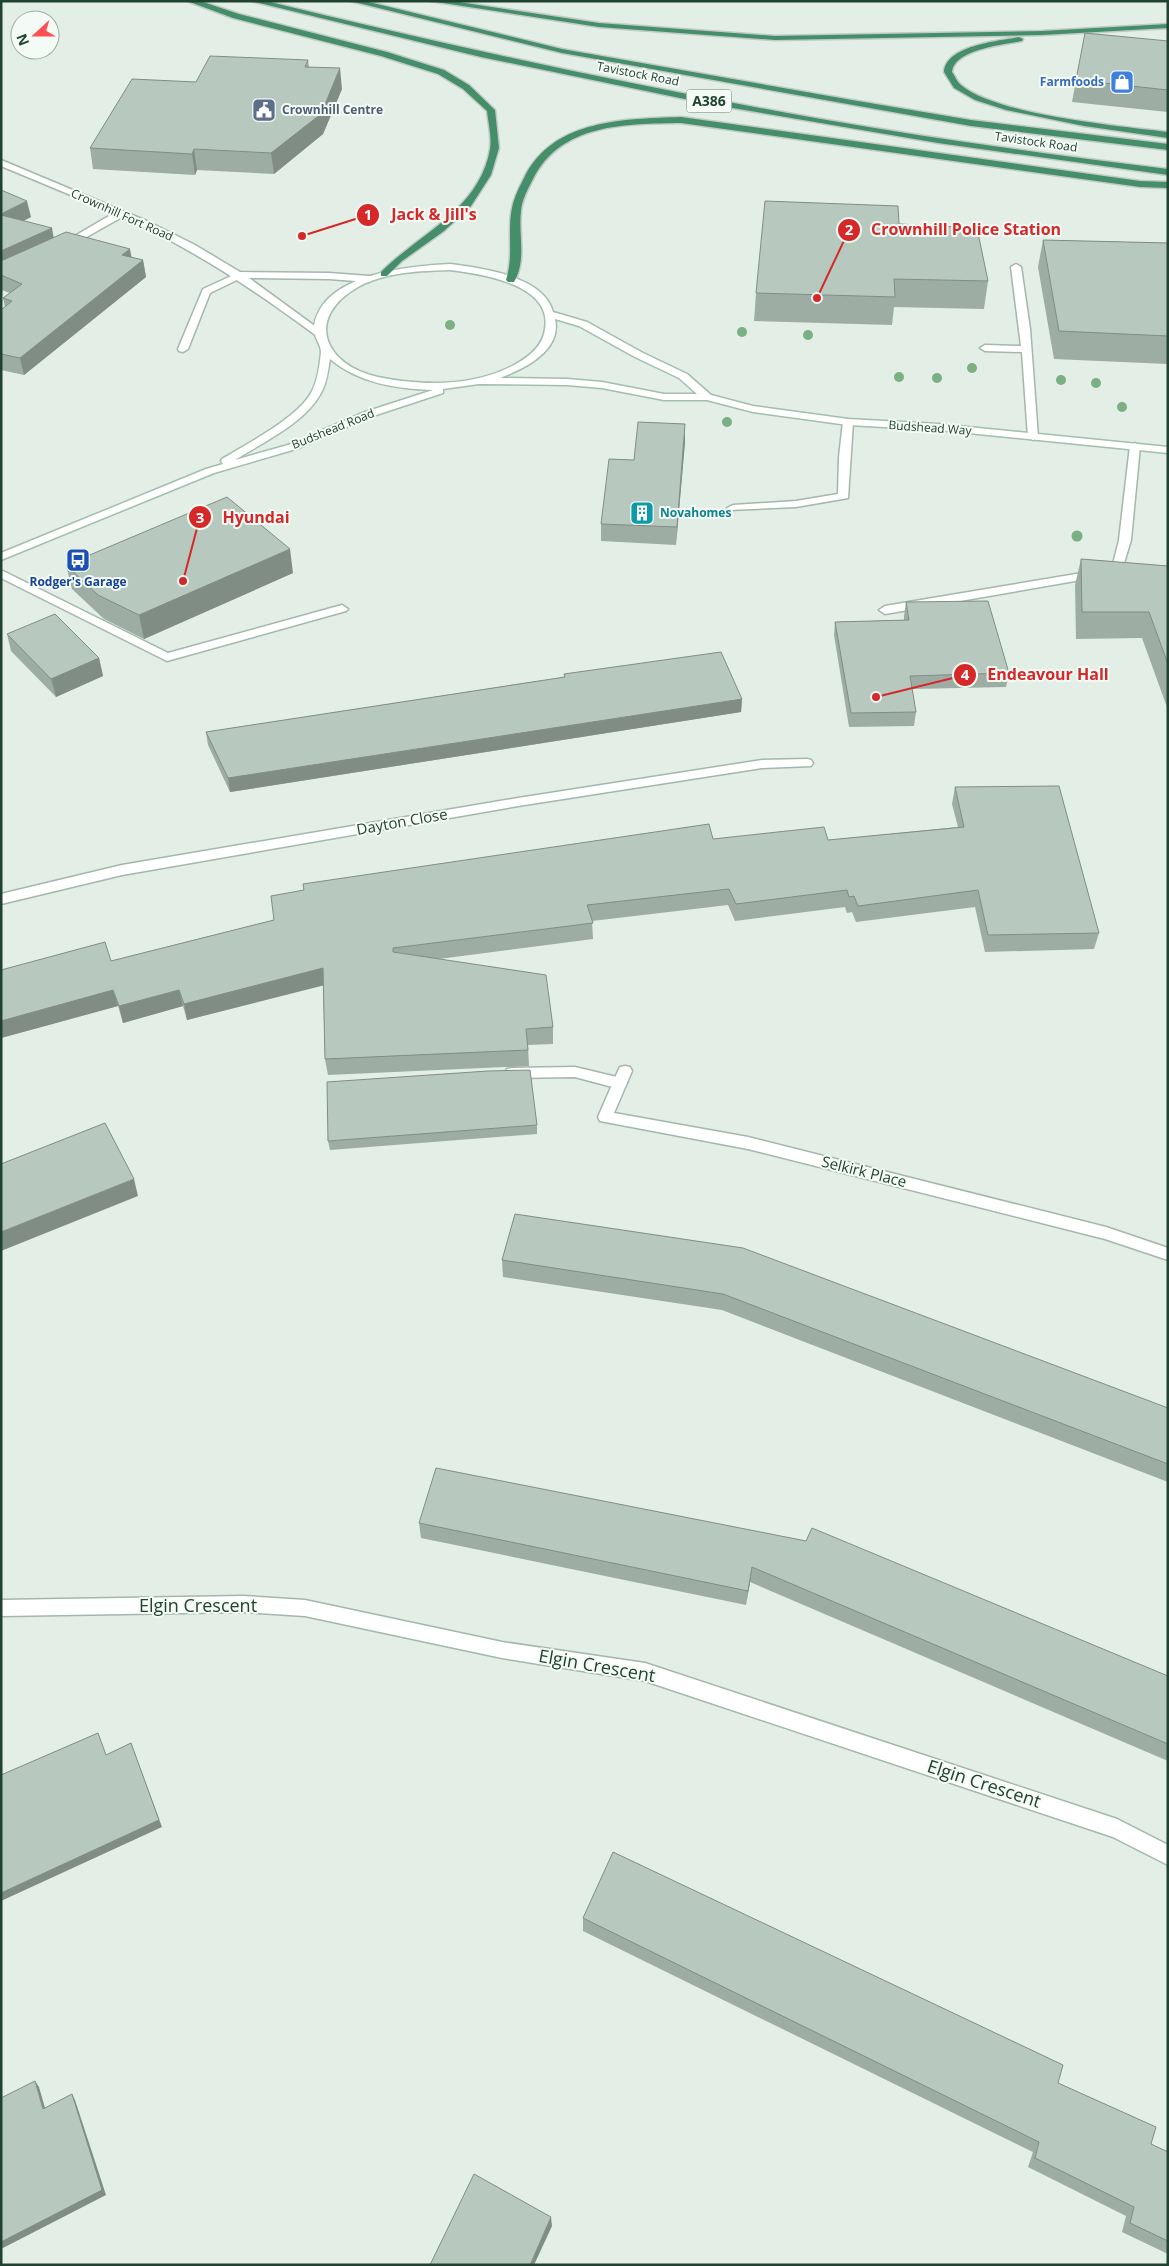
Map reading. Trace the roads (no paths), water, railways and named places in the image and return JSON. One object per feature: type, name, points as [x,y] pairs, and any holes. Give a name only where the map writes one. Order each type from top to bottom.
[{"type":"highway","points":[[191,1],[236,16],[384,54],[440,72],[466,87],[490,110],[495,148],[486,175],[466,206],[441,229],[399,259],[384,274]]},
{"type":"highway","name":"Tavistock Road","points":[[255,1],[536,66],[716,102],[1058,159],[1168,172]]},
{"type":"highway","name":"Tavistock Road","points":[[354,1],[562,51],[788,92],[971,123],[1168,147]]},
{"type":"highway","points":[[434,1],[599,25],[775,38],[1042,33],[1168,26]]},
{"type":"highway","points":[[1042,33],[962,54],[953,60],[948,69],[948,76],[962,90],[996,106],[1022,112],[1168,135]]},
{"type":"highway","points":[[511,280],[517,264],[516,211],[526,182],[539,159],[561,142],[582,132],[635,121],[681,120],[1130,183],[1168,185]]},
{"type":"street","name":"Crownhill Fort Road","points":[[1,163],[166,233],[240,275],[318,332]]},
{"type":"street","points":[[53,252],[120,214]]},
{"type":"street","points":[[450,267],[483,271],[511,280],[537,295],[550,314],[551,334],[538,353],[514,370],[480,381],[455,386],[414,386],[377,380],[347,368],[326,351],[318,332],[323,312],[341,293],[369,279],[416,268],[450,267]]},
{"type":"street","points":[[1016,267],[1027,349],[1033,436]]},
{"type":"street","points":[[183,349],[206,291],[240,275]]},
{"type":"street","name":"Crownhill Fort Road","points":[[240,275],[329,276],[369,279]]},
{"type":"street","name":"Budshead Way","points":[[550,314],[583,324],[639,355],[684,376],[708,397]]},
{"type":"street","points":[[985,348],[1027,349]]},
{"type":"street","name":"Budshead Road","points":[[210,471],[273,432],[298,412],[316,394],[326,351]]},
{"type":"street","name":"Budshead Way","points":[[480,381],[567,382],[602,385],[664,397],[708,397],[753,409],[848,422],[938,427],[1168,449]]},
{"type":"street","name":"Budshead Road","points":[[1,557],[210,471],[292,447],[368,414],[455,386]]},
{"type":"street","points":[[733,508],[796,504],[844,496],[844,457],[848,422]]},
{"type":"street","points":[[885,610],[1117,570],[1125,540],[1135,446]]},
{"type":"street","points":[[1,573],[167,657],[342,609]]},
{"type":"street","name":"Dayton Close","points":[[1,899],[122,870],[518,802],[762,764],[806,763]]},
{"type":"street","name":"Selkirk Place","points":[[498,1073],[575,1072],[622,1077],[605,1117],[758,1146],[1106,1233],[1168,1254]]},
{"type":"street","name":"Elgin Crescent","points":[[1,1608],[244,1604],[305,1608],[502,1650],[645,1672],[1117,1829],[1168,1854]]},
{"type":"place","name":"Farmfoods","points":[[1122,82]]},
{"type":"place","name":"Crownhill Centre","points":[[264,110]]},
{"type":"place","name":"Jack & Jill's","points":[[302,236]]},
{"type":"place","name":"Crownhill Police Station","points":[[817,298]]},
{"type":"place","name":"Novahomes","points":[[642,513]]},
{"type":"place","name":"Rodger's Garage","points":[[78,560]]},
{"type":"place","name":"Hyundai","points":[[183,581]]},
{"type":"place","name":"Endeavour Hall","points":[[876,697]]}]
